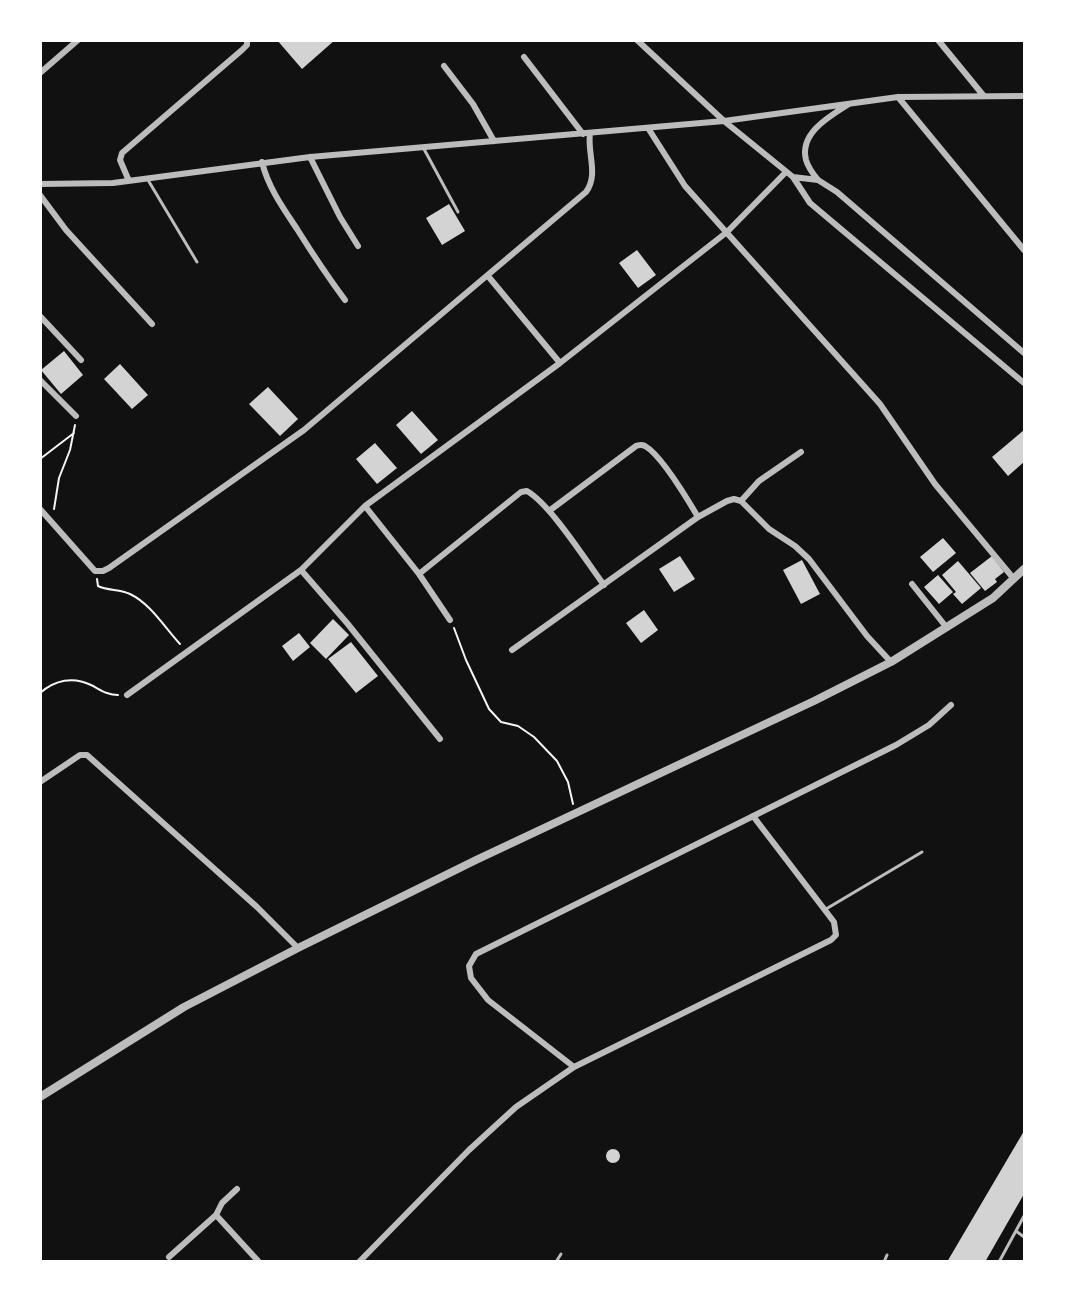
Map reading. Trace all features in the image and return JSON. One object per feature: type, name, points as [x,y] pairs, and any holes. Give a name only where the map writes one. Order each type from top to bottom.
[{"type":"street","points":[[40,73],[78,40]]},
{"type":"street","points":[[129,181],[120,160],[122,153],[242,50],[247,45],[247,40]]},
{"type":"street","points":[[637,40],[724,121],[793,177],[810,203],[1024,383]]},
{"type":"street","points":[[938,40],[983,95]]},
{"type":"street","points":[[40,509],[95,571],[109,568],[304,430],[488,276],[589,187],[593,173],[586,134],[524,57]]},
{"type":"street","points":[[444,66],[473,104],[494,141]]},
{"type":"street","points":[[40,184],[129,181],[310,157],[724,121],[898,97],[1024,96]]},
{"type":"street","points":[[898,97],[1024,250]]},
{"type":"street","points":[[818,180],[805,158],[806,144],[816,129],[852,102]]},
{"type":"street","points":[[648,128],[685,186],[880,404],[935,484],[1014,579]]},
{"type":"street","points":[[310,157],[340,217],[358,246]]},
{"type":"street","points":[[262,162],[265,175],[278,199],[345,300]]},
{"type":"street","points":[[127,695],[300,570],[365,506],[560,363],[728,232],[786,172]]},
{"type":"street","points":[[793,177],[818,180],[837,192],[1024,353]]},
{"type":"street","points":[[40,195],[66,230],[152,324]]},
{"type":"street","points":[[488,276],[560,363]]},
{"type":"street","points":[[40,316],[81,360]]},
{"type":"street","points":[[40,380],[76,416]]},
{"type":"street","points":[[549,511],[636,446],[642,445],[658,459],[698,517]]},
{"type":"street","points":[[741,501],[759,481],[801,452]]},
{"type":"street","points":[[419,574],[521,492],[527,491],[533,494],[549,511],[604,585]]},
{"type":"street","points":[[512,650],[698,517],[734,499],[741,501],[769,529],[795,546],[809,559],[867,636],[891,662]]},
{"type":"street","points":[[365,506],[419,574],[450,620]]},
{"type":"street","points":[[40,1098],[184,1007],[298,948],[575,812],[814,701],[891,662],[993,598],[1024,569]]},
{"type":"street","points":[[300,570],[347,623],[440,739]]},
{"type":"street","points":[[912,584],[947,628]]},
{"type":"street","points":[[574,1066],[488,1000],[471,978],[469,966],[476,954],[896,745],[929,725],[951,705]]},
{"type":"street","points":[[40,782],[80,755],[87,755],[257,907],[298,948]]},
{"type":"street","points":[[359,1262],[469,1150],[516,1107],[574,1066],[831,940],[836,935],[836,928],[824,910],[753,816]]},
{"type":"street","points":[[170,1257],[216,1215],[222,1203],[237,1189]]},
{"type":"street","points":[[216,1215],[259,1262]]},
{"type":"lane","points":[[423,147],[458,212]]},
{"type":"lane","points":[[147,178],[197,261]]},
{"type":"lane","points":[[824,910],[921,852]]},
{"type":"lane","points":[[999,1262],[1024,1216]]},
{"type":"lane","points":[[1016,1231],[1024,1237]]},
{"type":"lane","points":[[556,1262],[561,1254]]},
{"type":"lane","points":[[884,1262],[887,1255]]},
{"type":"path","points":[[51,521],[59,478],[75,432],[76,416]]},
{"type":"path","points":[[40,459],[75,432]]},
{"type":"path","points":[[95,571],[98,585],[104,589],[132,595],[155,614],[187,652]]},
{"type":"path","points":[[450,620],[489,709],[501,722],[518,726],[534,738],[557,761],[568,782],[575,812]]},
{"type":"path","points":[[40,693],[51,684],[72,679],[88,683],[109,695],[127,695]]},
{"type":"building","points":[[277,40],[335,40],[302,69]]},
{"type":"building","points":[[449,204],[465,231],[442,245],[426,218]]},
{"type":"building","points":[[637,250],[656,275],[638,288],[619,263]]},
{"type":"building","points":[[64,351],[83,375],[61,394],[41,370]]},
{"type":"building","points":[[120,364],[148,395],[132,409],[104,379]]},
{"type":"building","points":[[268,387],[298,419],[280,436],[249,404]]},
{"type":"building","points":[[412,411],[438,440],[421,454],[396,425]]},
{"type":"building","points":[[1024,430],[1024,462],[1008,476],[992,457]]},
{"type":"building","points":[[375,443],[397,468],[377,484],[356,459]]},
{"type":"building","points":[[943,538],[956,553],[933,572],[920,557]]},
{"type":"building","points":[[680,556],[695,579],[674,592],[659,569]]},
{"type":"building","points":[[992,556],[1004,572],[995,579],[997,582],[985,591],[970,573]]},
{"type":"building","points":[[802,560],[820,594],[801,604],[783,570]]},
{"type":"building","points":[[958,561],[981,588],[962,604],[953,594],[956,592],[942,575]]},
{"type":"building","points":[[938,575],[953,592],[939,604],[924,587]]},
{"type":"building","points":[[644,610],[658,630],[641,643],[626,623]]},
{"type":"building","points":[[333,619],[349,635],[326,659],[310,643]]},
{"type":"building","points":[[299,633],[310,647],[293,661],[282,646]]},
{"type":"building","points":[[351,642],[378,676],[356,693],[328,659]]},
{"type":"building","points":[[1024,1131],[1024,1194],[985,1262],[947,1262]]},
{"type":"building","points":[[613,1149],[618,1151],[620,1156],[618,1161],[613,1163],[608,1161],[606,1156],[608,1151]]}]
